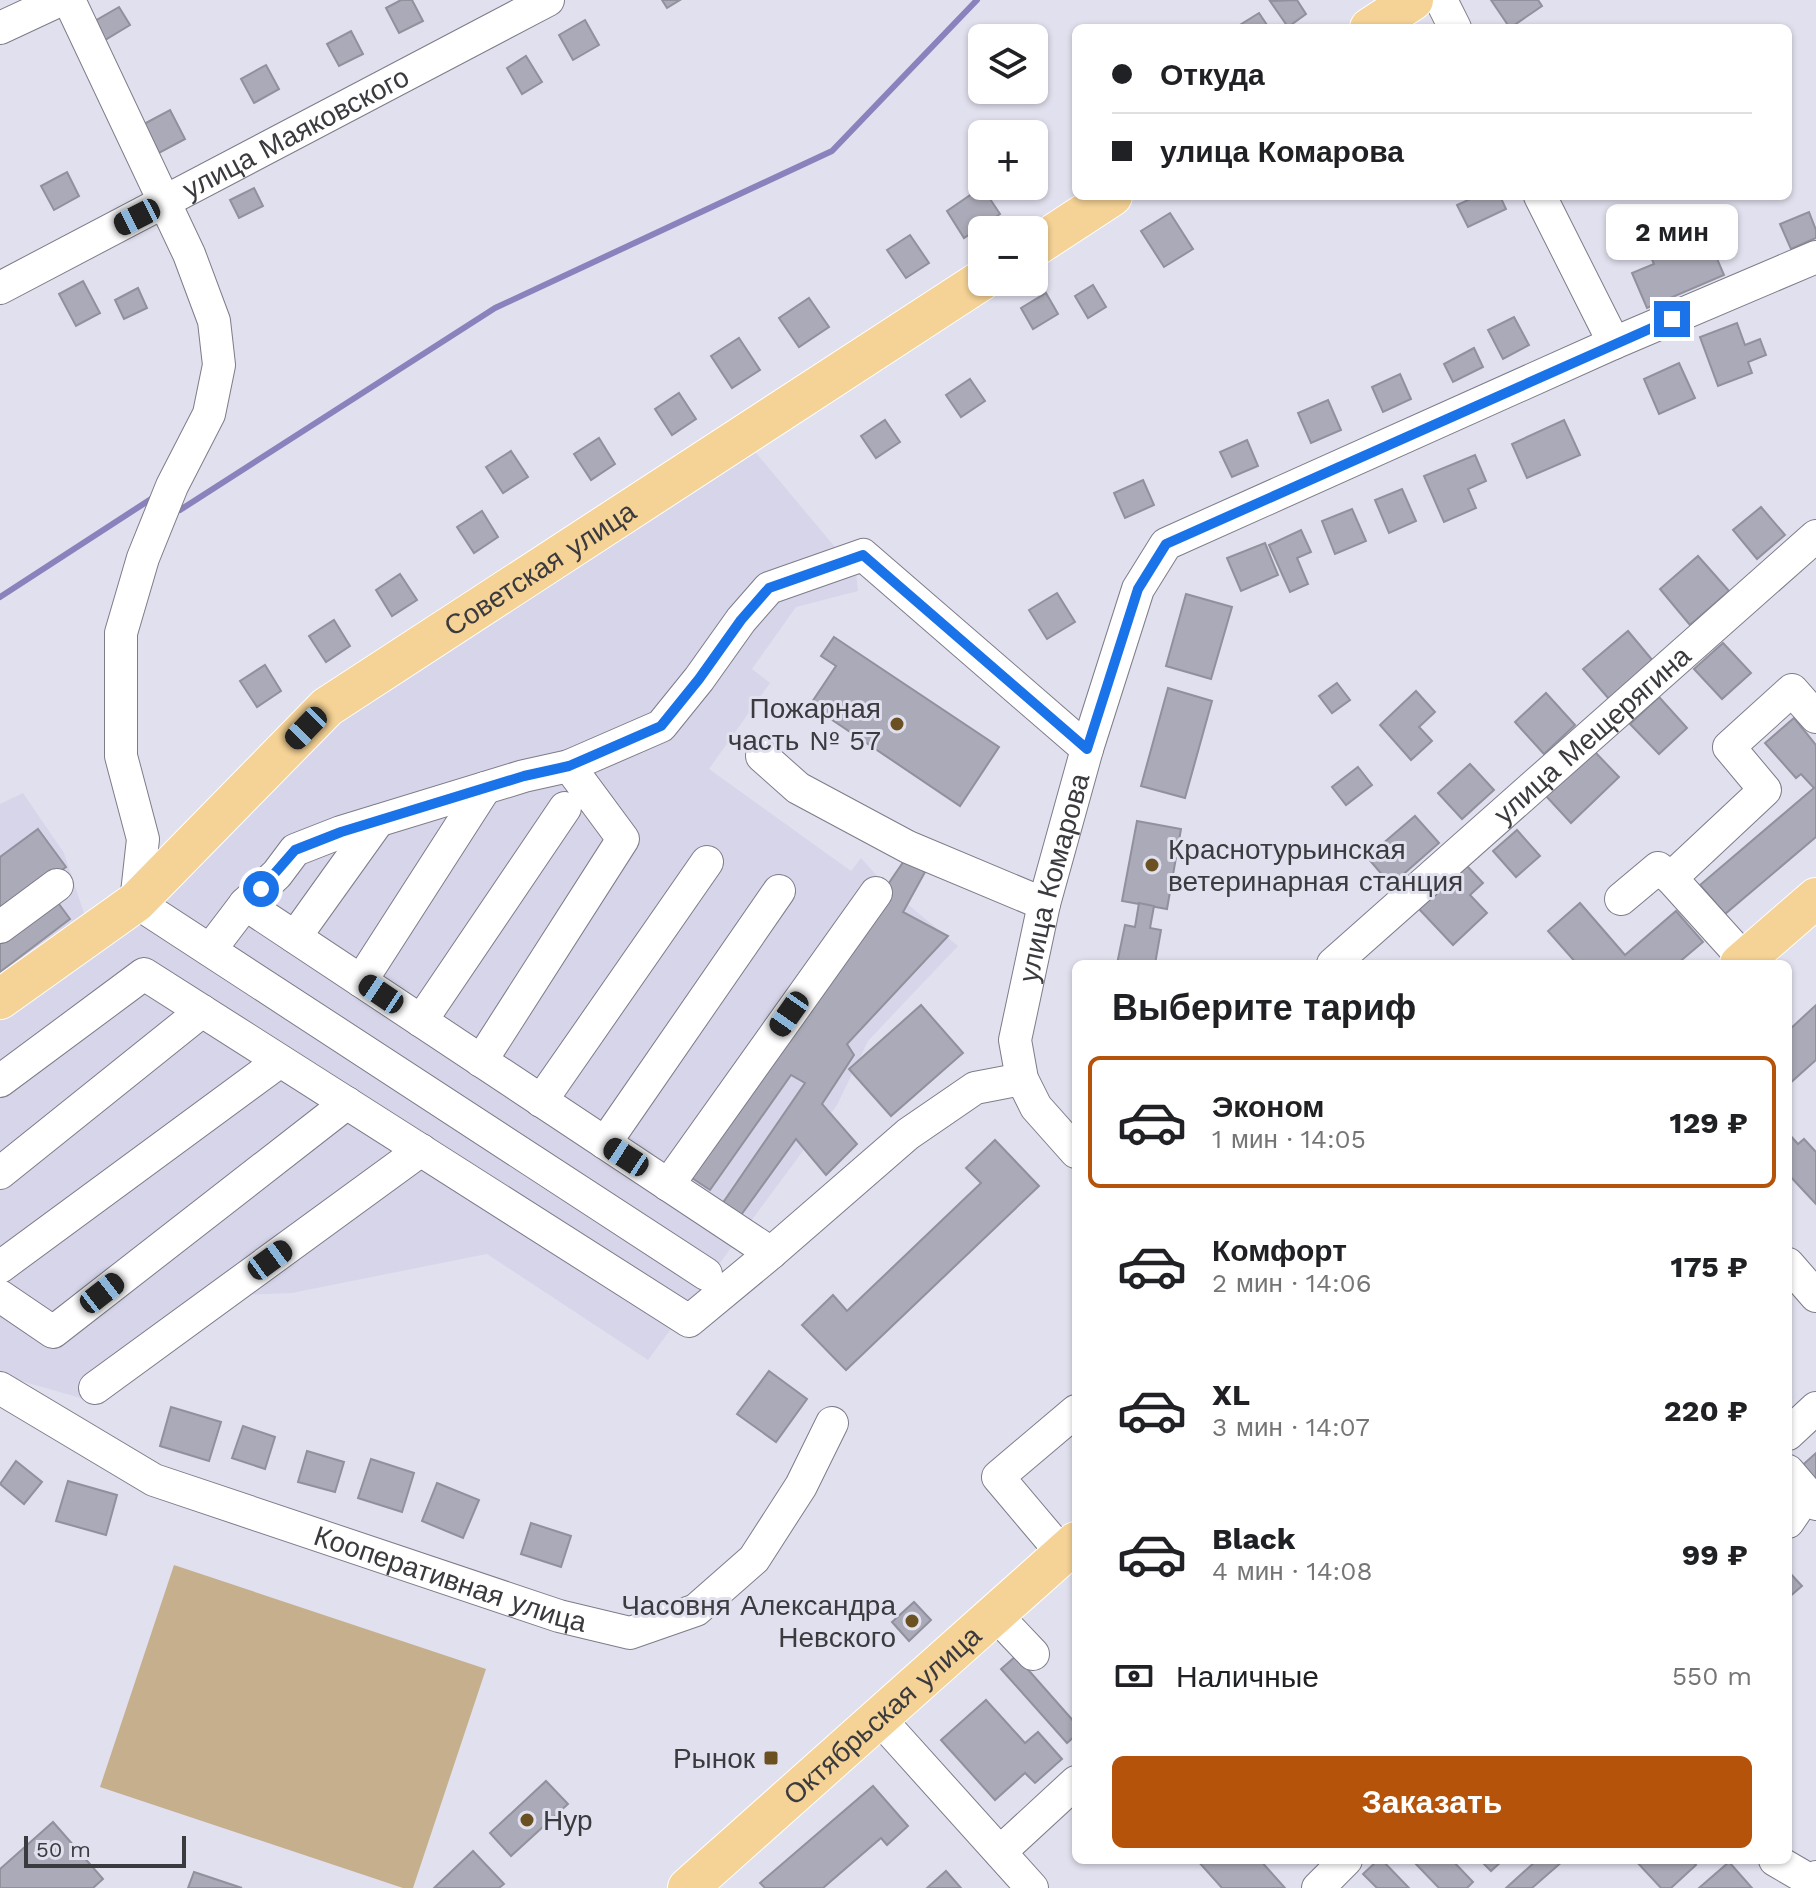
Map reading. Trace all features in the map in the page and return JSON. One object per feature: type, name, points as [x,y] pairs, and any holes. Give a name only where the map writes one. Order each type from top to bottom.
[{"type":"main road","points":[[1376,24],[1413,0]]},
{"type":"main road","points":[[1048,238],[1106,200]]},
{"type":"main road","name":"Советская улица","points":[[0,999],[136,902],[327,707],[968,289]]},
{"type":"main road","points":[[1744,960],[1816,898]]},
{"type":"main road","name":"Октябрьская улица","points":[[688,1888],[1070,1548]]},
{"type":"street","points":[[0,28],[60,0]]},
{"type":"street","points":[[69,0],[189,254],[214,321],[219,365],[209,414],[172,486],[121,633],[121,756],[143,839],[136,902],[706,1274]]},
{"type":"street","name":"улица Маяковского","points":[[0,288],[548,0]]},
{"type":"street","points":[[1441,0],[1453,24]]},
{"type":"street","points":[[1542,200],[1614,343]]},
{"type":"street","name":"улица Комарова","points":[[1072,1148],[1036,1107],[1022,1079],[1015,1040],[1044,904],[1087,749],[1138,589],[1166,544],[1614,343],[1816,257]]},
{"type":"street","name":"улица Мещерягина","points":[[1338,960],[1816,536]]},
{"type":"street","points":[[210,950],[245,904],[277,874],[295,850],[485,788],[569,766],[661,726],[769,588],[863,555],[1087,749]]},
{"type":"street","points":[[1671,878],[1765,790],[1729,747],[1792,690],[1816,717]]},
{"type":"street","points":[[762,756],[798,788],[908,847],[1044,904]]},
{"type":"street","points":[[481,1061],[623,839],[569,766]]},
{"type":"street","points":[[361,981],[485,788]]},
{"type":"street","points":[[421,1021],[565,808]]},
{"type":"street","points":[[295,937],[378,821]]},
{"type":"street","points":[[541,1101],[707,862]]},
{"type":"street","points":[[1621,899],[1658,868],[1671,878],[1740,960]]},
{"type":"street","points":[[0,927],[57,885]]},
{"type":"street","points":[[605,1143],[779,891]]},
{"type":"street","points":[[668,1185],[876,893]]},
{"type":"street","points":[[245,904],[771,1253]]},
{"type":"street","points":[[0,1081],[144,974],[689,1321],[919,1126],[975,1088],[1022,1079]]},
{"type":"street","points":[[0,1173],[202,1011]]},
{"type":"street","points":[[0,1267],[280,1061]]},
{"type":"street","points":[[0,1296],[53,1332],[347,1103]]},
{"type":"street","points":[[95,1388],[421,1150]]},
{"type":"street","points":[[1792,1269],[1816,1296]]},
{"type":"street","name":"Кооперативная улица","points":[[0,1388],[154,1480],[559,1616],[630,1633],[696,1610],[754,1559],[801,1486],[832,1423]]},
{"type":"street","points":[[1792,1430],[1816,1408]]},
{"type":"street","points":[[1070,1548],[998,1477],[1072,1414]]},
{"type":"street","points":[[1792,1514],[1804,1490]]},
{"type":"street","points":[[995,1614],[1033,1654]]},
{"type":"street","points":[[879,1718],[1032,1888]]},
{"type":"street","points":[[1000,1852],[1072,1786]]},
{"type":"street","points":[[1318,1888],[1342,1864]]},
{"type":"street","points":[[1782,1864],[1811,1881],[1816,1877]]},
{"type":"shaded area","points":[[751,447],[856,572],[858,591],[796,607],[752,669],[770,683],[709,769],[851,871],[861,858],[887,887],[958,946],[868,1041],[837,1105],[648,1360],[487,1254],[292,1293],[238,1295],[98,1403],[0,1375],[0,1008],[336,713]]},
{"type":"shaded area","points":[[23,793],[64,853],[84,913],[0,975],[0,804]]},
{"type":"shaded area","points":[[174,1565],[486,1669],[413,1888],[403,1888],[100,1787]]},
{"type":"building","points":[[401,0],[412,0],[423,21],[399,33],[386,8]]},
{"type":"building","points":[[662,0],[680,0],[667,8]]},
{"type":"building","points":[[1297,0],[1306,14],[1292,24],[1286,24],[1270,1]]},
{"type":"building","points":[[1491,0],[1538,0],[1542,6],[1516,24],[1507,24]]},
{"type":"building","points":[[119,7],[130,25],[105,40],[95,21]]},
{"type":"building","points":[[1259,13],[1266,24],[1241,24]]},
{"type":"building","points":[[585,20],[599,45],[573,60],[559,35]]},
{"type":"building","points":[[351,31],[363,54],[339,66],[327,44]]},
{"type":"building","points":[[526,56],[542,82],[522,94],[507,68]]},
{"type":"building","points":[[266,65],[279,89],[254,103],[241,79]]},
{"type":"building","points":[[170,110],[185,139],[159,153],[144,124]]},
{"type":"building","points":[[67,172],[79,196],[54,210],[41,186]]},
{"type":"building","points":[[254,188],[263,206],[239,218],[230,200]]},
{"type":"building","points":[[968,197],[968,200],[991,200],[1000,214],[968,216],[968,235],[964,238],[947,211]]},
{"type":"building","points":[[1468,200],[1502,200],[1506,209],[1468,227],[1457,205]]},
{"type":"building","points":[[1809,212],[1816,238],[1791,249],[1780,224]]},
{"type":"building","points":[[1170,213],[1193,249],[1164,267],[1141,231]]},
{"type":"building","points":[[910,235],[929,263],[906,278],[887,250]]},
{"type":"building","points":[[1669,239],[1676,254],[1709,240],[1724,275],[1647,308],[1632,273],[1654,264],[1647,248]]},
{"type":"building","points":[[83,281],[100,313],[76,326],[59,294]]},
{"type":"building","points":[[1093,285],[1106,307],[1088,318],[1075,296]]},
{"type":"building","points":[[138,288],[147,308],[124,319],[115,300]]},
{"type":"building","points":[[1041,296],[1048,296],[1058,314],[1033,329],[1021,308]]},
{"type":"building","points":[[809,298],[829,327],[799,347],[779,318]]},
{"type":"building","points":[[1514,317],[1529,345],[1503,359],[1488,330]]},
{"type":"building","points":[[1737,323],[1745,345],[1760,339],[1766,355],[1748,362],[1752,373],[1718,386],[1700,337]]},
{"type":"building","points":[[739,338],[760,370],[732,388],[711,356]]},
{"type":"building","points":[[1474,348],[1483,367],[1453,382],[1444,364]]},
{"type":"building","points":[[1679,363],[1695,398],[1659,414],[1644,379]]},
{"type":"building","points":[[1400,374],[1411,399],[1383,412],[1372,387]]},
{"type":"building","points":[[970,379],[985,401],[961,417],[946,395]]},
{"type":"building","points":[[679,393],[696,419],[672,435],[655,409]]},
{"type":"building","points":[[1328,400],[1341,430],[1311,443],[1298,413]]},
{"type":"building","points":[[885,420],[900,442],[876,458],[861,436]]},
{"type":"building","points":[[1564,420],[1580,455],[1527,478],[1512,444]]},
{"type":"building","points":[[599,438],[615,464],[591,480],[574,454]]},
{"type":"building","points":[[1247,440],[1258,466],[1232,477],[1220,452]]},
{"type":"building","points":[[511,451],[528,477],[503,493],[486,467]]},
{"type":"building","points":[[1475,455],[1486,481],[1468,489],[1476,508],[1444,522],[1424,476]]},
{"type":"building","points":[[1143,480],[1154,505],[1125,518],[1114,493]]},
{"type":"building","points":[[1402,489],[1416,521],[1389,533],[1375,500]]},
{"type":"building","points":[[1761,507],[1785,535],[1757,559],[1733,530]]},
{"type":"building","points":[[1352,509],[1366,541],[1335,554],[1322,521]]},
{"type":"building","points":[[482,511],[498,537],[474,553],[457,527]]},
{"type":"building","points":[[1301,530],[1311,552],[1297,558],[1308,584],[1290,592],[1269,545]]},
{"type":"building","points":[[1265,543],[1278,575],[1241,591],[1227,558]]},
{"type":"building","points":[[1698,556],[1729,591],[1690,625],[1660,589]]},
{"type":"building","points":[[400,574],[417,600],[392,616],[376,590]]},
{"type":"building","points":[[1057,593],[1075,622],[1047,639],[1029,610]]},
{"type":"building","points":[[1186,594],[1232,607],[1211,679],[1166,666]]},
{"type":"building","points":[[334,620],[350,646],[326,662],[309,636]]},
{"type":"building","points":[[1628,631],[1653,661],[1609,699],[1583,669]]},
{"type":"building","points":[[834,637],[999,747],[960,806],[810,705],[836,666],[821,656]]},
{"type":"building","points":[[1723,643],[1751,673],[1722,699],[1694,669]]},
{"type":"building","points":[[265,665],[281,691],[257,707],[240,681]]},
{"type":"building","points":[[1337,683],[1350,700],[1332,713],[1319,696]]},
{"type":"building","points":[[1168,688],[1212,701],[1185,798],[1141,786]]},
{"type":"building","points":[[1416,691],[1435,712],[1419,727],[1432,741],[1411,760],[1380,725]]},
{"type":"building","points":[[1546,693],[1575,725],[1544,754],[1515,722]]},
{"type":"building","points":[[1659,697],[1687,728],[1659,754],[1630,724]]},
{"type":"building","points":[[1794,718],[1816,745],[1816,837],[1725,914],[1700,885],[1814,788],[1801,774],[1796,778],[1765,743]]},
{"type":"building","points":[[1594,751],[1619,777],[1571,823],[1546,796]]},
{"type":"building","points":[[1470,764],[1494,790],[1462,819],[1438,793]]},
{"type":"building","points":[[1358,767],[1372,785],[1346,805],[1332,787]]},
{"type":"building","points":[[1415,816],[1439,843],[1391,885],[1367,857]]},
{"type":"building","name":"Краснотурьинская ветеринарная станция","points":[[1137,821],[1181,829],[1167,909],[1122,901]]},
{"type":"building","points":[[38,829],[66,867],[0,916],[0,857]]},
{"type":"building","points":[[1517,830],[1540,856],[1516,877],[1493,851]]},
{"type":"building","points":[[906,858],[925,872],[903,912],[948,936],[847,1044],[854,1055],[822,1104],[857,1144],[826,1175],[796,1139],[736,1222],[718,1210],[805,1083],[791,1075],[710,1190],[689,1176]]},
{"type":"building","points":[[1466,865],[1483,883],[1470,895],[1487,913],[1453,945],[1419,909]]},
{"type":"building","points":[[56,900],[70,919],[0,972],[0,942]]},
{"type":"building","points":[[1139,903],[1154,906],[1150,928],[1161,930],[1156,960],[1118,960],[1125,925],[1135,927]]},
{"type":"building","points":[[1580,903],[1625,955],[1676,911],[1703,942],[1682,960],[1573,960],[1548,931]]},
{"type":"building","points":[[921,1005],[963,1053],[891,1116],[849,1069]]},
{"type":"building","points":[[1816,1005],[1816,1060],[1792,1081],[1792,1027]]},
{"type":"building","points":[[1792,1137],[1798,1144],[1804,1139],[1816,1152],[1816,1204],[1792,1178]]},
{"type":"building","points":[[995,1140],[1039,1186],[846,1370],[802,1325],[833,1295],[847,1311],[981,1183],[966,1168]]},
{"type":"building","points":[[769,1371],[807,1399],[776,1442],[737,1414]]},
{"type":"building","points":[[171,1407],[221,1422],[209,1461],[160,1446]]},
{"type":"building","points":[[243,1426],[275,1437],[265,1469],[232,1458]]},
{"type":"building","points":[[307,1451],[344,1462],[335,1492],[298,1482]]},
{"type":"building","points":[[1816,1453],[1816,1491],[1797,1470]]},
{"type":"building","points":[[371,1459],[414,1473],[402,1512],[358,1498]]},
{"type":"building","points":[[16,1461],[42,1482],[24,1504],[0,1484]]},
{"type":"building","points":[[68,1481],[117,1495],[106,1535],[56,1521]]},
{"type":"building","points":[[437,1483],[479,1500],[463,1538],[422,1521]]},
{"type":"building","points":[[531,1523],[571,1536],[561,1567],[521,1554]]},
{"type":"building","points":[[1792,1575],[1802,1586],[1792,1595]]},
{"type":"building","name":"Часовня Александра Невского","points":[[914,1602],[931,1620],[909,1641],[892,1622]]},
{"type":"building","points":[[1016,1656],[1072,1719],[1072,1739],[1067,1743],[1001,1669]]},
{"type":"building","points":[[986,1700],[1025,1743],[1038,1732],[1062,1759],[1035,1783],[1025,1773],[995,1800],[941,1740]]},
{"type":"building","name":"Нур","points":[[546,1781],[568,1804],[511,1856],[490,1833]]},
{"type":"building","points":[[873,1786],[908,1826],[887,1845],[881,1838],[823,1888],[765,1888],[760,1883]]},
{"type":"building","points":[[53,1822],[103,1879],[93,1888],[0,1888],[0,1869]]},
{"type":"building","points":[[473,1851],[504,1884],[499,1888],[434,1888]]},
{"type":"building","points":[[1201,1864],[1264,1864],[1285,1888],[1222,1888]]},
{"type":"building","points":[[1374,1864],[1386,1864],[1409,1888],[1377,1888],[1363,1874]]},
{"type":"building","points":[[1416,1864],[1456,1864],[1473,1882],[1467,1888],[1439,1888]]},
{"type":"building","points":[[1484,1864],[1499,1864],[1491,1871]]},
{"type":"building","points":[[1533,1864],[1560,1864],[1532,1888],[1506,1888]]},
{"type":"building","points":[[1639,1864],[1696,1865],[1671,1888],[1661,1888]]},
{"type":"building","points":[[1727,1864],[1731,1864],[1752,1888],[1699,1888]]},
{"type":"building","points":[[946,1871],[961,1888],[927,1888]]},
{"type":"building","points":[[194,1872],[242,1888],[188,1888]]},
{"type":"waterway","points":[[180,510],[495,308],[832,151],[977,0]]},
{"type":"waterway","points":[[0,597],[151,499]]},
{"type":"place","name":"Пожарная часть № 57","points":[[897,724]]},
{"type":"place","name":"Краснотурьинская ветеринарная станция","points":[[1152,865]]},
{"type":"place","name":"Часовня Александра Невского","points":[[912,1621]]},
{"type":"place","name":"Рынок","points":[[771,1758]]},
{"type":"place","name":"Нур","points":[[527,1820]]},
{"type":"route","points":[[261,889],[295,850],[341,832],[524,776],[569,766],[661,726],[769,588],[863,555],[1087,749],[1138,589],[1166,544],[1672,319]]}]
